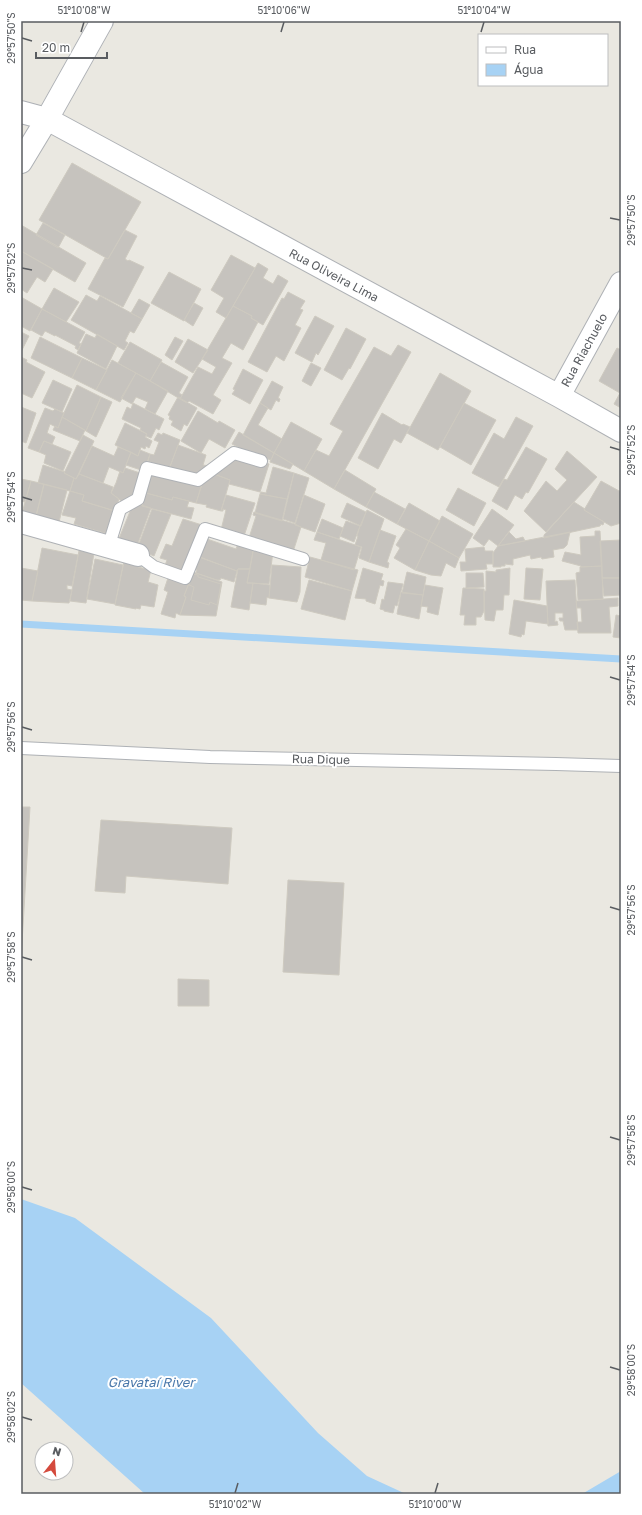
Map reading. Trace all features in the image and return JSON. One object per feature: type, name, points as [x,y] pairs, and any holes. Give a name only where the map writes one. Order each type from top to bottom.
[{"type":"street","points":[[21,162],[102,21]]},
{"type":"street","name":"Rua Oliveira Lima","points":[[21,112],[47,119],[621,431]]},
{"type":"street","name":"Rua Riachuelo","points":[[559,396],[621,283]]},
{"type":"street","points":[[21,522],[108,548],[138,555]]},
{"type":"lane","points":[[108,548],[120,509],[138,499],[147,468],[198,480],[234,453],[262,461]]},
{"type":"lane","points":[[138,555],[154,567],[185,578],[205,529],[303,559]]},
{"type":"lane","name":"Rua Dique","points":[[21,748],[210,757],[621,766]]},
{"type":"water","name":"Gravataí River","points":[[21,1199],[75,1218],[211,1318],[318,1433],[367,1476],[406,1494],[145,1494],[21,1383]]},
{"type":"water","points":[[621,1471],[621,1494],[582,1494]]},
{"type":"building","points":[[72,163],[141,202],[108,259],[39,220]]},
{"type":"building","points":[[43,223],[65,235],[58,248],[36,235]]},
{"type":"building","points":[[21,225],[86,263],[75,282],[21,251]]},
{"type":"building","points":[[125,230],[137,236],[125,259],[144,267],[123,307],[88,289],[105,258],[108,259]]},
{"type":"building","points":[[21,251],[53,269],[45,282],[37,277],[27,293],[21,289]]},
{"type":"building","points":[[231,255],[255,268],[226,318],[216,312],[224,298],[211,290]]},
{"type":"building","points":[[258,263],[268,269],[263,278],[273,284],[278,275],[288,281],[263,325],[251,318],[252,316],[233,306]]},
{"type":"building","points":[[169,272],[201,289],[184,321],[151,303]]},
{"type":"building","points":[[54,288],[79,302],[66,322],[42,309]]},
{"type":"building","points":[[288,292],[305,301],[300,309],[303,310],[295,325],[301,328],[284,361],[276,356],[267,372],[248,362],[282,298],[284,299]]},
{"type":"building","points":[[86,295],[97,301],[100,296],[142,319],[134,333],[130,331],[125,341],[128,343],[124,350],[71,320]]},
{"type":"building","points":[[21,297],[42,309],[30,331],[21,326]]},
{"type":"building","points":[[139,299],[150,305],[142,319],[131,313]]},
{"type":"building","points":[[194,303],[203,308],[193,326],[184,320]]},
{"type":"building","points":[[233,306],[252,316],[251,318],[258,322],[243,350],[231,343],[222,358],[232,363],[213,395],[221,400],[213,414],[189,401],[187,403],[180,399],[198,367],[212,374],[216,367],[202,359]]},
{"type":"building","points":[[42,309],[85,332],[79,343],[81,344],[78,350],[75,348],[76,346],[55,335],[45,331],[42,336],[31,330]]},
{"type":"building","points":[[315,316],[334,326],[318,355],[316,353],[312,362],[295,353]]},
{"type":"building","points":[[346,328],[366,339],[350,369],[349,368],[342,380],[324,370]]},
{"type":"building","points":[[21,332],[29,336],[21,352]]},
{"type":"building","points":[[86,334],[95,338],[97,334],[117,346],[106,369],[77,353]]},
{"type":"building","points":[[40,337],[82,358],[72,378],[31,358]]},
{"type":"building","points":[[175,337],[183,341],[172,360],[165,355]]},
{"type":"building","points":[[188,339],[208,350],[193,373],[175,362]]},
{"type":"building","points":[[130,342],[162,360],[150,381],[118,363]]},
{"type":"building","points":[[398,345],[411,352],[334,489],[304,471],[316,450],[329,456],[343,431],[330,424],[374,347],[391,356]]},
{"type":"building","points":[[617,348],[621,350],[621,408],[614,404],[620,393],[599,381]]},
{"type":"building","points":[[21,357],[27,360],[26,362],[45,372],[32,398],[21,393]]},
{"type":"building","points":[[82,358],[107,370],[96,390],[72,378]]},
{"type":"building","points":[[112,360],[136,373],[120,402],[96,390]]},
{"type":"building","points":[[161,362],[188,377],[179,393],[182,395],[180,399],[150,381]]},
{"type":"building","points":[[311,363],[321,368],[311,386],[302,381]]},
{"type":"building","points":[[243,369],[263,380],[250,404],[232,394]]},
{"type":"building","points":[[136,373],[168,391],[155,414],[145,409],[148,402],[136,397],[132,404],[121,398]]},
{"type":"building","points":[[440,373],[471,391],[438,450],[407,433]]},
{"type":"building","points":[[53,380],[72,389],[62,412],[42,403]]},
{"type":"building","points":[[272,381],[283,387],[278,398],[280,399],[279,402],[276,400],[271,410],[260,403]]},
{"type":"building","points":[[77,385],[101,397],[86,431],[62,417]]},
{"type":"building","points":[[101,397],[112,402],[96,437],[86,431]]},
{"type":"building","points":[[178,397],[197,408],[187,426],[184,424],[181,431],[171,425],[173,421],[169,419],[170,416],[168,415]]},
{"type":"building","points":[[133,403],[164,419],[159,430],[156,428],[151,438],[146,436],[147,434],[140,430],[141,428],[122,419],[127,407],[131,409]]},
{"type":"building","points":[[260,403],[268,408],[258,425],[282,439],[274,453],[243,435]]},
{"type":"building","points":[[464,403],[496,420],[471,465],[440,447]]},
{"type":"building","points":[[21,407],[36,413],[26,443],[21,441]]},
{"type":"building","points":[[45,408],[53,411],[55,409],[64,413],[58,428],[50,424],[47,433],[55,437],[52,444],[44,441],[39,452],[28,448]]},
{"type":"building","points":[[198,411],[218,423],[219,421],[235,430],[225,448],[209,439],[201,453],[181,441]]},
{"type":"building","points":[[382,413],[402,425],[403,424],[410,427],[401,443],[394,439],[378,469],[358,458]]},
{"type":"building","points":[[62,417],[85,430],[80,441],[53,430],[55,426],[58,428]]},
{"type":"building","points":[[516,417],[533,426],[499,487],[472,473],[494,433],[504,439]]},
{"type":"building","points":[[291,422],[322,439],[304,471],[274,453]]},
{"type":"building","points":[[125,423],[147,434],[145,437],[152,441],[149,448],[146,446],[145,449],[141,447],[138,456],[115,445]]},
{"type":"building","points":[[239,432],[274,453],[271,460],[237,449],[238,447],[232,444]]},
{"type":"building","points":[[158,433],[162,435],[163,433],[180,440],[169,469],[148,461],[150,454],[154,455],[159,442],[154,440]]},
{"type":"building","points":[[83,435],[94,441],[76,479],[64,473]]},
{"type":"building","points":[[44,441],[71,452],[63,471],[44,463],[46,455],[39,452]]},
{"type":"building","points":[[178,445],[206,455],[203,465],[209,466],[198,474],[184,470],[178,471],[170,467]]},
{"type":"building","points":[[92,446],[114,456],[118,447],[131,452],[123,473],[109,467],[103,483],[79,474]]},
{"type":"building","points":[[526,447],[547,459],[528,493],[526,492],[522,499],[515,495],[507,510],[492,501],[504,479],[507,480]]},
{"type":"building","points":[[140,450],[150,454],[144,471],[126,465],[131,452],[138,456]]},
{"type":"building","points":[[567,451],[597,477],[546,532],[524,511],[546,481],[557,491],[567,480],[555,469]]},
{"type":"building","points":[[274,453],[293,464],[290,469],[270,462]]},
{"type":"building","points":[[237,454],[269,464],[260,492],[229,484],[230,480],[214,474]]},
{"type":"building","points":[[43,465],[65,472],[64,473],[74,478],[70,491],[38,483]]},
{"type":"building","points":[[273,467],[294,473],[287,499],[260,494],[261,492],[266,493]]},
{"type":"building","points":[[125,468],[143,474],[137,492],[124,503],[111,493],[120,471],[123,473]]},
{"type":"building","points":[[153,470],[203,481],[196,503],[173,497],[172,500],[146,493]]},
{"type":"building","points":[[345,470],[376,489],[366,507],[334,489]]},
{"type":"building","points":[[294,473],[309,478],[295,523],[283,519]]},
{"type":"building","points":[[79,474],[113,487],[111,493],[119,499],[115,511],[82,501],[84,495],[70,491],[74,478],[76,479]]},
{"type":"building","points":[[214,474],[230,480],[221,511],[206,507],[207,505],[196,503],[203,481]]},
{"type":"building","points":[[21,479],[31,481],[25,502],[21,501]]},
{"type":"building","points":[[31,481],[44,484],[36,516],[22,513]]},
{"type":"building","points":[[601,481],[621,492],[621,523],[611,526],[584,510]]},
{"type":"building","points":[[44,484],[67,490],[59,522],[36,516]]},
{"type":"building","points":[[458,488],[486,503],[474,526],[446,510]]},
{"type":"building","points":[[70,491],[84,495],[82,501],[115,511],[108,534],[74,524],[76,518],[62,515]]},
{"type":"building","points":[[374,492],[405,509],[397,524],[366,507]]},
{"type":"building","points":[[146,493],[172,500],[173,497],[189,501],[187,507],[194,508],[191,519],[142,506]]},
{"type":"building","points":[[260,494],[287,499],[282,521],[255,513]]},
{"type":"building","points":[[226,495],[255,503],[244,536],[221,530],[226,510],[223,509],[223,511],[221,511]]},
{"type":"building","points":[[304,495],[325,504],[315,532],[295,525]]},
{"type":"building","points":[[574,502],[604,522],[603,525],[601,524],[600,526],[544,538],[544,535]]},
{"type":"building","points":[[135,503],[151,508],[137,546],[118,541],[131,509],[133,510]]},
{"type":"building","points":[[347,503],[366,512],[361,526],[341,517]]},
{"type":"building","points":[[409,503],[440,521],[429,541],[397,524]]},
{"type":"building","points":[[152,509],[171,514],[154,556],[137,549]]},
{"type":"building","points":[[492,509],[514,525],[498,546],[489,539],[484,546],[473,538]]},
{"type":"building","points":[[367,510],[384,519],[369,562],[359,558],[362,547],[355,545],[360,526]]},
{"type":"building","points":[[254,512],[301,527],[292,555],[248,541],[256,516],[253,515]]},
{"type":"building","points":[[442,516],[473,534],[459,558],[429,541]]},
{"type":"building","points":[[183,519],[202,525],[184,575],[164,568],[167,560],[160,558],[166,544],[172,546]]},
{"type":"building","points":[[322,519],[343,528],[339,539],[317,532]]},
{"type":"building","points":[[346,521],[360,526],[354,542],[340,536]]},
{"type":"building","points":[[406,529],[429,541],[415,570],[394,558],[400,548],[396,545]]},
{"type":"building","points":[[380,530],[396,536],[387,562],[389,563],[388,568],[369,562]]},
{"type":"building","points":[[595,531],[600,531],[602,566],[581,567],[562,561],[565,552],[581,555],[580,537],[595,536]]},
{"type":"building","points":[[317,532],[361,547],[354,570],[321,560],[326,543],[314,540]]},
{"type":"building","points":[[509,532],[516,539],[523,537],[525,541],[498,546]]},
{"type":"building","points":[[570,532],[567,545],[564,548],[553,550],[554,557],[531,559],[530,555],[513,559],[513,565],[505,564],[505,566],[501,567],[493,567],[493,553],[498,546]]},
{"type":"building","points":[[207,539],[236,549],[239,541],[254,546],[250,569],[238,569],[237,571],[200,557]]},
{"type":"building","points":[[621,540],[621,578],[602,578],[600,541]]},
{"type":"building","points":[[429,541],[459,558],[455,568],[446,563],[441,576],[431,575],[415,570]]},
{"type":"building","points":[[80,545],[94,553],[86,603],[70,601]]},
{"type":"building","points":[[254,546],[273,551],[269,584],[247,583]]},
{"type":"building","points":[[484,547],[485,551],[493,551],[493,564],[486,564],[487,569],[461,571],[460,562],[466,562],[465,549]]},
{"type":"building","points":[[42,548],[78,555],[72,586],[67,585],[67,589],[72,590],[69,603],[32,601]]},
{"type":"building","points":[[196,556],[237,571],[234,582],[221,578],[220,580],[217,580],[196,573],[197,570],[192,568]]},
{"type":"building","points":[[125,557],[139,563],[138,567],[151,570],[148,582],[158,585],[154,607],[141,605],[140,609],[136,609],[115,605]]},
{"type":"building","points":[[310,557],[358,570],[352,591],[305,577]]},
{"type":"building","points":[[95,559],[123,565],[115,604],[87,599]]},
{"type":"building","points":[[272,565],[301,567],[300,592],[297,602],[269,598]]},
{"type":"building","points":[[602,566],[603,599],[578,600],[576,573],[580,572],[580,567]]},
{"type":"building","points":[[21,568],[38,571],[32,601],[21,600]]},
{"type":"building","points":[[363,568],[383,574],[381,580],[384,581],[383,586],[380,585],[375,604],[366,601],[366,599],[355,598]]},
{"type":"building","points":[[510,568],[509,595],[504,595],[503,610],[496,610],[494,621],[485,620],[484,591],[486,591],[486,571],[496,572],[496,570]]},
{"type":"building","points":[[526,568],[543,569],[540,600],[524,599]]},
{"type":"building","points":[[238,569],[250,569],[247,583],[253,583],[249,610],[231,607]]},
{"type":"building","points":[[190,571],[222,582],[216,616],[180,615],[186,597],[184,596],[189,583]]},
{"type":"building","points":[[407,572],[426,577],[423,595],[402,593]]},
{"type":"building","points":[[466,573],[483,573],[484,587],[466,588]]},
{"type":"building","points":[[192,574],[221,584],[217,605],[210,602],[209,605],[191,600],[194,587],[189,585]]},
{"type":"building","points":[[168,578],[189,583],[184,596],[186,597],[180,615],[176,613],[175,618],[161,614],[168,592],[164,590]]},
{"type":"building","points":[[602,578],[621,578],[621,595],[604,596]]},
{"type":"building","points":[[309,580],[352,591],[345,620],[301,609]]},
{"type":"building","points":[[575,580],[578,630],[565,630],[563,621],[560,621],[559,618],[563,618],[563,613],[555,613],[555,622],[557,621],[558,625],[548,626],[546,581]]},
{"type":"building","points":[[388,582],[403,584],[397,606],[395,605],[393,613],[380,609],[382,599],[384,600]]},
{"type":"building","points":[[253,583],[270,585],[269,598],[267,597],[266,605],[250,603]]},
{"type":"building","points":[[425,585],[443,588],[438,615],[427,612],[428,607],[421,606]]},
{"type":"building","points":[[463,588],[484,589],[484,611],[481,617],[476,617],[476,625],[464,625],[465,615],[460,615]]},
{"type":"building","points":[[401,592],[423,595],[419,619],[397,614]]},
{"type":"building","points":[[618,598],[618,606],[609,607],[611,633],[578,633],[577,622],[582,622],[581,608],[577,608],[576,601]]},
{"type":"building","points":[[514,600],[547,606],[548,624],[526,621],[524,635],[522,634],[521,637],[509,634]]},
{"type":"building","points":[[616,615],[621,616],[621,638],[613,637]]},
{"type":"building","points":[[21,807],[30,807],[21,960]]},
{"type":"building","points":[[101,820],[232,828],[228,884],[126,876],[125,893],[95,891]]},
{"type":"building","points":[[288,880],[344,883],[339,975],[283,972]]},
{"type":"building","points":[[178,979],[209,980],[209,1006],[178,1006]]},
{"type":"waterway","points":[[21,624],[621,659]]}]
